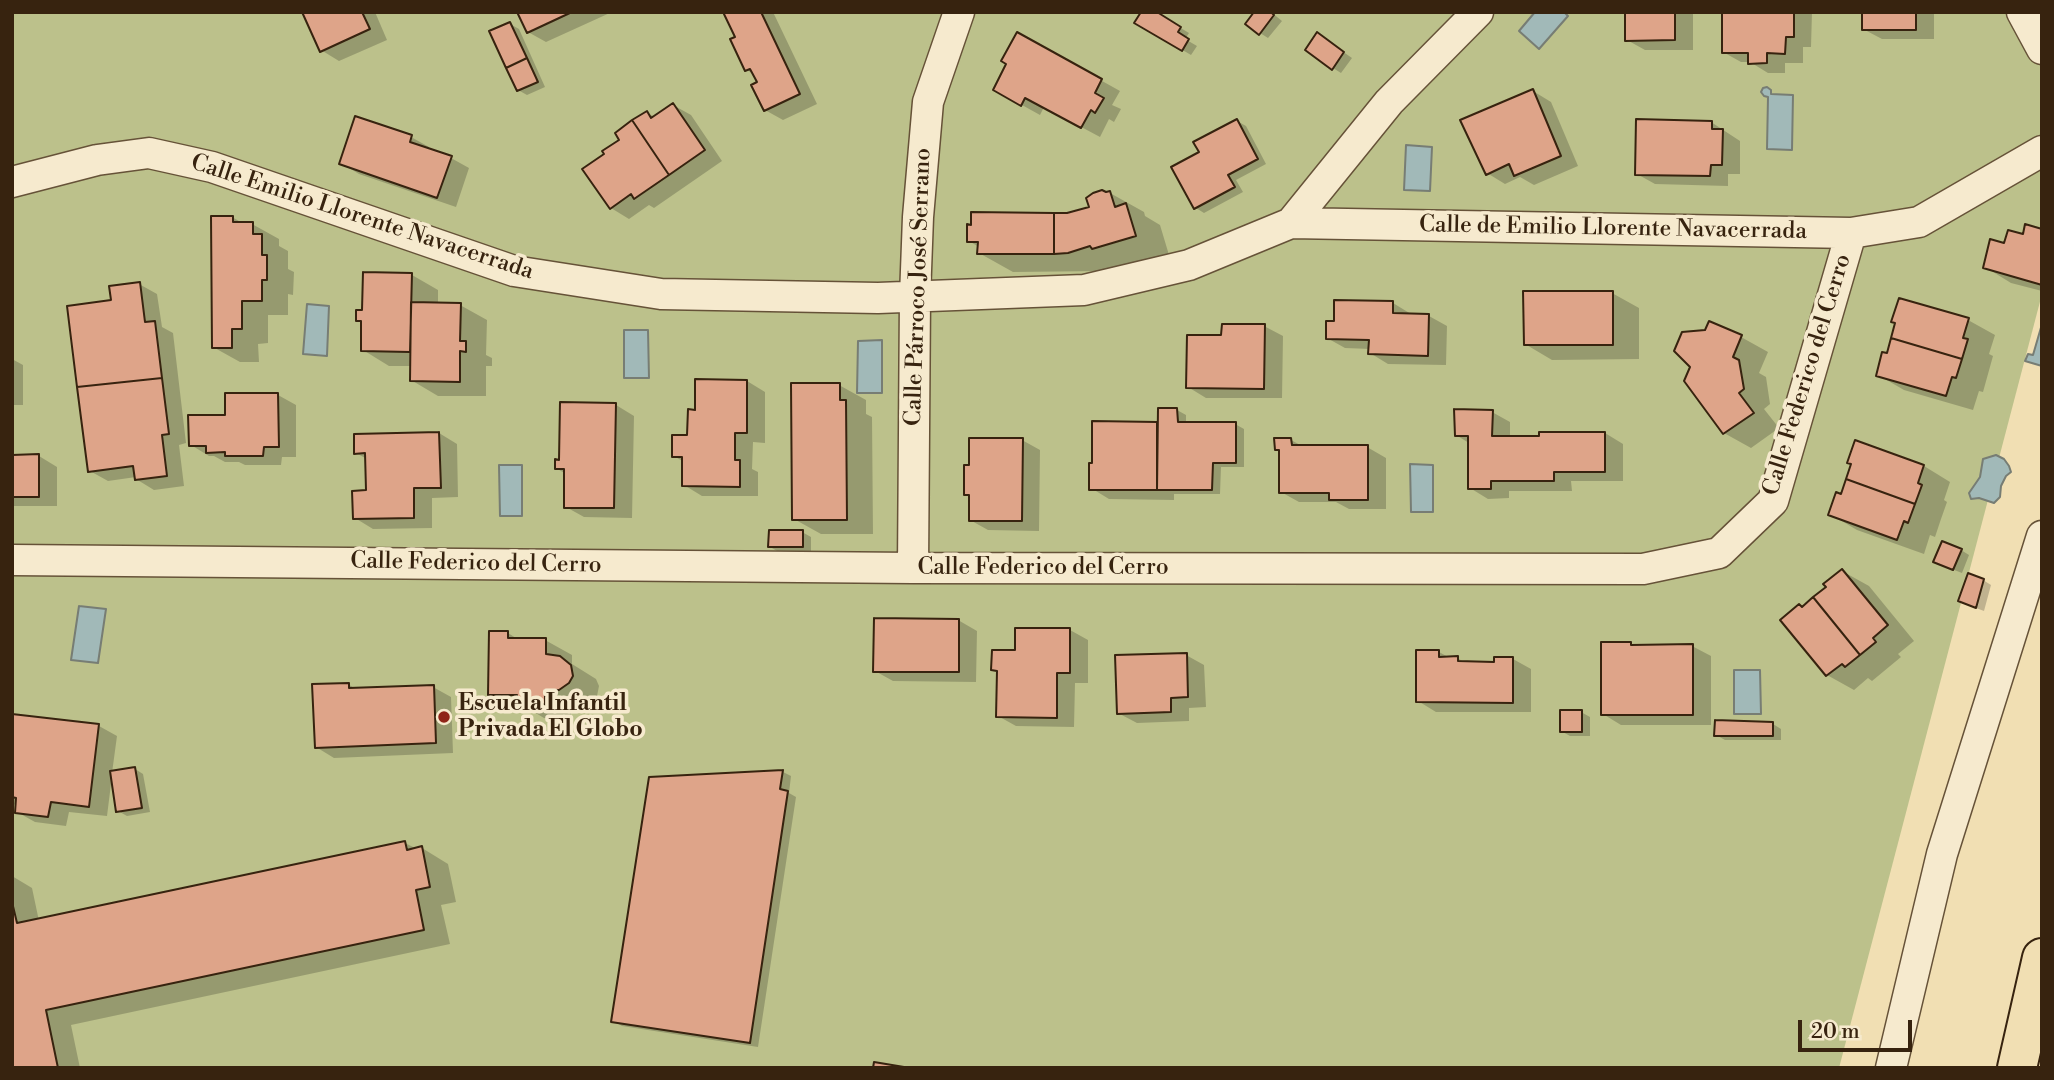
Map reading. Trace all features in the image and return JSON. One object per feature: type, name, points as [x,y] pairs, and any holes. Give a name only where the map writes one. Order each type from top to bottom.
[{"type":"highway","points":[[2017,1068],[2042,958]]},
{"type":"street","name":"Calle Párroco José Serrano","points":[[914,568],[918,217],[928,102],[959,12]]},
{"type":"street","points":[[1291,223],[1389,102],[1478,12]]},
{"type":"street","points":[[2022,12],[2042,49]]},
{"type":"street","name":"Calle de Emilio Llorente Navacerrada","points":[[1291,223],[1851,233],[1919,222],[2042,151]]},
{"type":"street","name":"Calle Emilio Llorente Navacerrada","points":[[12,183],[97,160],[149,153],[212,167],[514,271],[661,294],[878,298],[1084,290],[1189,265],[1291,223]]},
{"type":"street","name":"Calle Federico del Cerro","points":[[12,560],[914,568],[1643,569],[1719,553],[1773,501],[1851,233]]},
{"type":"street","points":[[1891,1068],[1942,854],[2042,537]]},
{"type":"green space","points":[[12,12],[2042,12],[2042,294],[1839,1068],[12,1068]]},
{"type":"water","points":[[1535,12],[1564,12],[1568,16],[1539,49],[1519,31]]},
{"type":"water","points":[[1767,87],[1771,94],[1793,95],[1792,150],[1767,149],[1768,97],[1761,92]]},
{"type":"water","points":[[1406,145],[1432,147],[1430,191],[1404,190]]},
{"type":"water","points":[[307,304],[329,306],[327,356],[303,354]]},
{"type":"water","points":[[2042,324],[2042,366],[2025,361],[2028,354],[2033,355]]},
{"type":"water","points":[[624,330],[648,330],[649,378],[624,378]]},
{"type":"water","points":[[882,340],[882,393],[857,393],[858,341]]},
{"type":"water","points":[[1996,455],[2004,459],[2011,472],[2001,486],[2000,497],[1994,503],[1979,498],[1971,499],[1969,493],[1980,477],[1983,459]]},
{"type":"water","points":[[1410,464],[1433,465],[1433,512],[1411,512]]},
{"type":"water","points":[[499,465],[522,465],[522,516],[500,516]]},
{"type":"water","points":[[79,606],[106,609],[98,663],[71,660]]},
{"type":"water","points":[[1734,670],[1760,670],[1761,714],[1734,714]]},
{"type":"building","points":[[302,12],[362,12],[370,29],[320,52]]},
{"type":"building","points":[[517,12],[572,12],[527,33]]},
{"type":"building","points":[[723,12],[761,12],[800,94],[764,111],[751,85],[757,82],[750,69],[745,71],[730,39],[735,37]]},
{"type":"building","points":[[1141,12],[1157,12],[1181,27],[1178,32],[1189,39],[1182,51],[1134,23]]},
{"type":"building","points":[[1254,12],[1271,12],[1274,15],[1259,35],[1245,24]]},
{"type":"building","points":[[1625,12],[1675,12],[1675,40],[1625,41]]},
{"type":"building","points":[[1722,12],[1794,12],[1794,37],[1786,37],[1785,54],[1767,53],[1767,63],[1748,64],[1748,53],[1722,53]]},
{"type":"building","points":[[1862,12],[1916,12],[1916,30],[1862,30]]},
{"type":"building","points":[[510,22],[527,58],[506,68],[489,31]]},
{"type":"building","points":[[1017,32],[1102,79],[1095,93],[1104,98],[1095,113],[1091,110],[1081,128],[1025,98],[1021,106],[993,90],[1006,64],[1001,61]]},
{"type":"building","points":[[1317,32],[1344,52],[1332,70],[1305,50]]},
{"type":"building","points":[[527,58],[538,82],[517,91],[506,68]]},
{"type":"building","points":[[1533,89],[1561,156],[1514,176],[1509,164],[1486,175],[1460,120]]},
{"type":"building","points":[[673,103],[705,150],[669,175],[632,120],[647,111],[651,118]]},
{"type":"building","points":[[355,116],[412,135],[410,142],[452,156],[437,198],[339,164]]},
{"type":"building","points":[[1237,119],[1258,159],[1228,175],[1235,187],[1194,209],[1171,167],[1199,152],[1193,142]]},
{"type":"building","points":[[1636,119],[1712,121],[1712,129],[1723,129],[1722,165],[1711,165],[1710,176],[1635,175]]},
{"type":"building","points":[[632,120],[669,175],[634,199],[631,194],[610,209],[582,169],[619,140],[615,133]]},
{"type":"building","points":[[1102,190],[1110,191],[1115,207],[1126,203],[1136,236],[1092,249],[1090,246],[1054,254],[1054,213],[1067,213],[1089,207],[1086,198]]},
{"type":"building","points":[[971,212],[1054,213],[1054,254],[977,254],[978,242],[967,242],[967,224],[971,225]]},
{"type":"building","points":[[211,216],[233,216],[233,222],[253,222],[253,234],[262,234],[262,255],[267,255],[267,280],[262,280],[262,301],[242,301],[242,329],[232,329],[232,348],[212,348]]},
{"type":"building","points":[[2025,224],[2042,229],[2042,285],[1983,268],[1990,239],[2004,243],[2008,230],[2023,234]]},
{"type":"building","points":[[363,272],[412,273],[410,352],[361,351],[361,321],[356,321],[356,310],[362,310]]},
{"type":"building","points":[[140,282],[145,322],[155,321],[162,378],[77,387],[67,306],[111,300],[109,286]]},
{"type":"building","points":[[1523,291],[1613,291],[1613,345],[1524,345]]},
{"type":"building","points":[[1899,298],[1969,318],[1963,338],[1968,339],[1962,359],[1891,338],[1895,323],[1891,322]]},
{"type":"building","points":[[1334,300],[1393,301],[1393,313],[1429,314],[1428,356],[1368,354],[1369,340],[1326,339],[1326,321],[1334,321]]},
{"type":"building","points":[[411,302],[461,303],[460,341],[466,341],[466,352],[460,351],[460,382],[410,381]]},
{"type":"building","points":[[1709,321],[1742,335],[1733,357],[1739,360],[1744,389],[1739,393],[1754,413],[1723,434],[1684,381],[1690,367],[1674,351],[1682,332],[1705,330]]},
{"type":"building","points":[[1222,324],[1265,324],[1264,389],[1186,388],[1187,335],[1221,335]]},
{"type":"building","points":[[1891,338],[1962,359],[1946,396],[1876,376],[1882,352],[1887,353]]},
{"type":"building","points":[[162,378],[169,434],[162,435],[167,476],[135,480],[133,466],[88,472],[77,387]]},
{"type":"building","points":[[695,379],[747,380],[747,433],[735,433],[735,460],[740,460],[740,487],[682,486],[682,457],[672,457],[672,435],[687,435],[688,409],[695,410]]},
{"type":"building","points":[[791,383],[840,383],[840,400],[846,400],[847,520],[792,520]]},
{"type":"building","points":[[225,393],[278,393],[279,447],[264,447],[263,456],[225,456],[225,452],[206,453],[206,446],[189,446],[188,415],[225,415]]},
{"type":"building","points":[[560,402],[616,403],[614,508],[564,508],[564,469],[555,469],[555,459],[559,460]]},
{"type":"building","points":[[1158,408],[1177,408],[1178,422],[1236,422],[1236,463],[1213,463],[1212,490],[1157,490]]},
{"type":"building","points":[[1454,409],[1493,410],[1492,436],[1539,436],[1539,432],[1605,432],[1605,472],[1554,472],[1554,481],[1491,481],[1491,489],[1468,489],[1468,436],[1455,436]]},
{"type":"building","points":[[1092,421],[1157,422],[1157,490],[1089,490]]},
{"type":"building","points":[[439,432],[441,488],[414,488],[414,518],[353,519],[352,491],[366,490],[365,453],[354,454],[354,434]]},
{"type":"building","points":[[969,438],[1023,438],[1022,521],[969,521],[969,495],[964,495],[964,465],[969,465]]},
{"type":"building","points":[[1274,438],[1291,438],[1292,445],[1368,445],[1368,500],[1329,500],[1329,493],[1279,493],[1279,450],[1275,450]]},
{"type":"building","points":[[1855,440],[1924,465],[1918,483],[1922,485],[1915,504],[1846,479],[1851,464],[1847,463]]},
{"type":"building","points":[[39,454],[39,497],[12,497],[12,455]]},
{"type":"building","points":[[1846,479],[1915,504],[1908,523],[1904,521],[1897,540],[1828,515],[1836,492],[1841,494]]},
{"type":"building","points":[[769,530],[803,530],[803,547],[768,547]]},
{"type":"building","points":[[1942,541],[1962,549],[1953,570],[1933,562]]},
{"type":"building","points":[[1842,569],[1888,625],[1873,638],[1876,642],[1860,655],[1813,597],[1826,587],[1823,584]]},
{"type":"building","points":[[1968,573],[1984,579],[1976,608],[1958,601]]},
{"type":"building","points":[[1813,597],[1860,655],[1845,667],[1842,664],[1826,676],[1780,620],[1799,604],[1802,607]]},
{"type":"building","points":[[874,618],[959,619],[959,672],[873,672]]},
{"type":"building","points":[[1015,628],[1070,628],[1070,673],[1057,673],[1057,718],[996,717],[997,671],[991,670],[992,650],[1015,650]]},
{"type":"building","points":[[489,631],[508,631],[508,638],[546,638],[546,654],[560,656],[571,665],[573,676],[569,683],[559,690],[545,690],[545,704],[516,704],[517,695],[488,695]]},
{"type":"building","points":[[1601,642],[1631,642],[1631,645],[1693,644],[1693,715],[1601,715]]},
{"type":"building","points":[[1416,650],[1439,650],[1439,657],[1458,656],[1458,661],[1494,662],[1494,657],[1513,657],[1513,703],[1416,702]]},
{"type":"building","points":[[1187,653],[1188,697],[1171,698],[1171,712],[1117,714],[1115,655]]},
{"type":"building","points":[[349,683],[349,688],[434,685],[436,743],[315,748],[312,684]]},
{"type":"building","points":[[1560,710],[1582,710],[1582,732],[1560,732]]},
{"type":"building","points":[[12,714],[99,724],[89,807],[51,802],[48,817],[15,813],[16,798],[12,797]]},
{"type":"building","points":[[1715,720],[1773,722],[1773,736],[1714,736]]},
{"type":"building","points":[[135,767],[142,808],[116,812],[110,771]]},
{"type":"building","points":[[783,770],[780,789],[788,791],[750,1043],[611,1022],[649,777]]},
{"type":"building","points":[[405,841],[407,850],[422,846],[430,887],[416,890],[424,930],[46,1010],[58,1068],[12,1068],[12,902],[17,923]]},
{"type":"building","points":[[874,1062],[910,1068],[873,1068]]},
{"type":"place","name":"Escuela Infantil Privada El Globo","points":[[444,717]]}]
